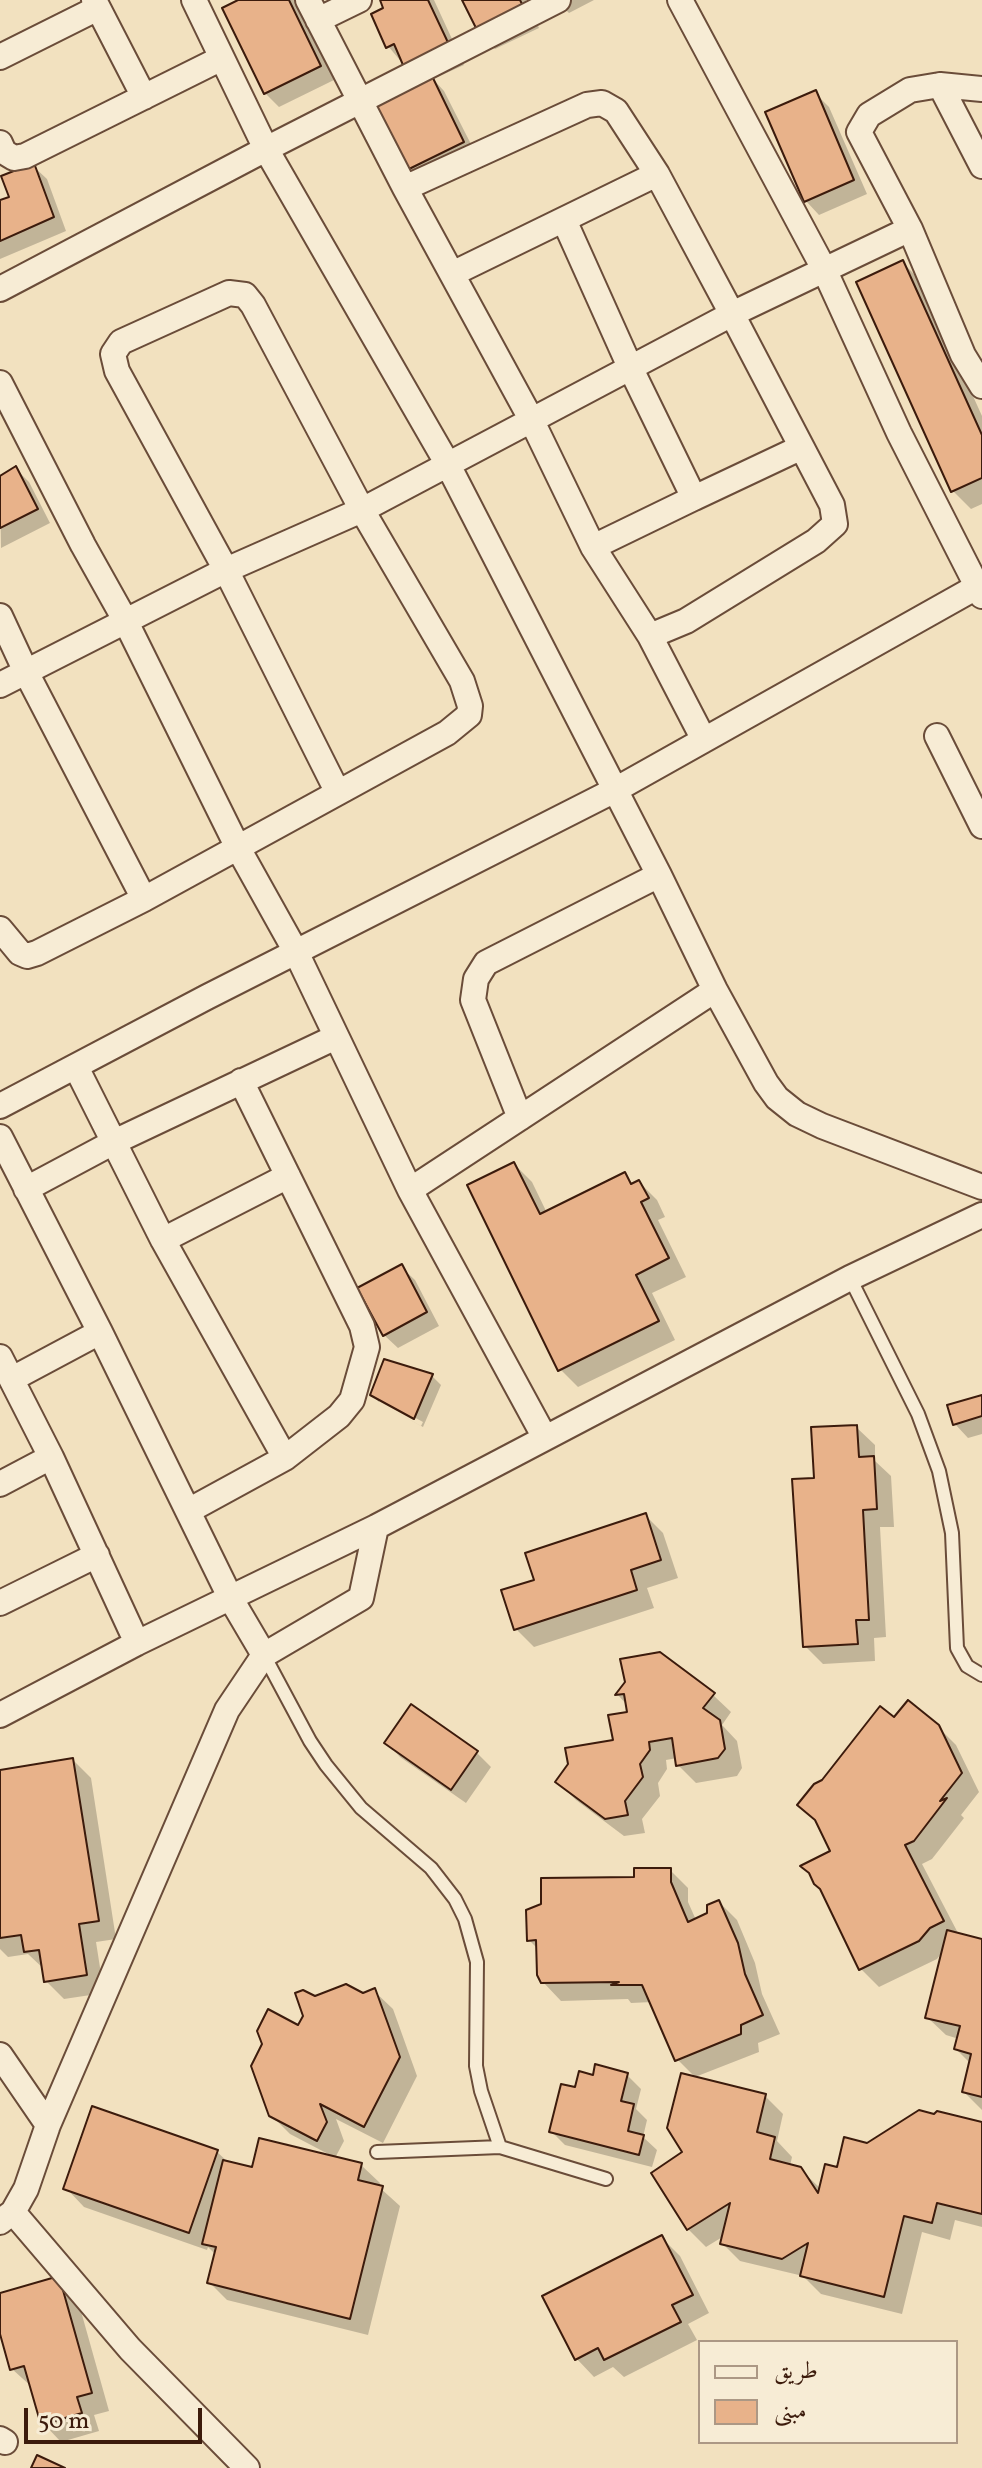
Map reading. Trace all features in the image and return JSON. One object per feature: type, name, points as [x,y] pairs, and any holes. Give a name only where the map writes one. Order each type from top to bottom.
[{"type":"street","points":[[194,0],[266,149],[447,463],[715,990],[766,1083],[777,1098],[797,1114],[982,1187]]},
{"type":"street","points":[[359,0],[313,10],[405,188],[531,419],[593,547],[650,636],[704,740]]},
{"type":"street","points":[[0,289],[558,0]]},
{"type":"street","points":[[0,1106],[615,790],[980,589],[899,433],[824,269],[680,0]]},
{"type":"street","points":[[0,57],[96,4],[144,97]]},
{"type":"street","points":[[0,143],[4,152],[14,158],[25,156],[222,58]]},
{"type":"street","points":[[940,85],[982,166]]},
{"type":"street","points":[[982,89],[940,85],[910,90],[869,115],[859,132],[973,351],[982,386]]},
{"type":"street","points":[[405,188],[561,115],[602,103],[616,111],[657,174],[835,510],[835,524],[816,541],[686,621],[650,636]]},
{"type":"street","points":[[452,274],[657,174]]},
{"type":"street","points":[[564,220],[630,367],[694,498]]},
{"type":"street","points":[[0,685],[226,570],[362,510],[732,314],[910,229]]},
{"type":"street","points":[[0,929],[14,949],[27,956],[144,899],[238,848],[447,733],[469,715],[470,706],[462,681],[362,510],[253,305],[245,295],[229,293],[121,342],[113,354],[117,371],[226,570],[337,791]]},
{"type":"street","points":[[0,383],[125,620],[238,848],[296,952],[410,1190],[545,1438]]},
{"type":"street","points":[[593,547],[800,448]]},
{"type":"street","points":[[0,616],[144,899]]},
{"type":"street","points":[[937,736],[982,826]]},
{"type":"street","points":[[520,1118],[473,1000],[476,979],[486,963],[659,875]]},
{"type":"street","points":[[410,1190],[715,990]]},
{"type":"street","points":[[15,1183],[114,1142],[336,1037]]},
{"type":"street","points":[[76,1067],[163,1240],[285,1458]]},
{"type":"street","points":[[188,1511],[285,1458],[339,1416],[352,1400],[367,1347],[362,1326],[241,1081]]},
{"type":"street","points":[[0,1137],[15,1183],[100,1332],[231,1599],[264,1655]]},
{"type":"street","points":[[163,1240],[288,1176]]},
{"type":"street","points":[[0,1715],[137,1643],[376,1527],[850,1278],[982,1215]]},
{"type":"street","points":[[12,1379],[100,1332]]},
{"type":"street","points":[[0,1357],[51,1457],[137,1643]]},
{"type":"street","points":[[0,1484],[51,1457]]},
{"type":"street","points":[[247,2468],[6,2217],[26,2189],[48,2125],[227,1710],[264,1655],[361,1598],[376,1527]]},
{"type":"street","points":[[0,1603],[97,1555]]},
{"type":"street","points":[[0,2055],[48,2125]]},
{"type":"lane","points":[[850,1278],[918,1414],[939,1471],[954,1548],[957,1648],[967,1666],[982,1675]]},
{"type":"lane","points":[[264,1655],[310,1741],[334,1777],[380,1826],[431,1868],[460,1909],[477,1962],[476,2066],[500,2147]]},
{"type":"lane","points":[[377,2152],[500,2147],[606,2179]]},
{"type":"building","points":[[238,0],[289,0],[321,66],[264,94],[222,8]]},
{"type":"building","points":[[380,0],[428,0],[452,51],[406,72],[394,44],[386,48],[371,14],[383,8]]},
{"type":"building","points":[[462,0],[520,0],[527,14],[480,36]]},
{"type":"building","points":[[431,74],[464,142],[407,170],[373,103]]},
{"type":"building","points":[[816,90],[854,180],[804,202],[765,112]]},
{"type":"building","points":[[34,163],[54,217],[0,241],[0,200],[9,197],[1,176]]},
{"type":"building","points":[[903,260],[982,435],[982,478],[951,492],[856,282]]},
{"type":"building","points":[[16,466],[38,509],[0,528],[0,476]]},
{"type":"building","points":[[514,1162],[540,1214],[625,1172],[631,1184],[639,1180],[649,1198],[641,1202],[669,1258],[636,1275],[659,1321],[558,1371],[467,1185]]},
{"type":"building","points":[[402,1264],[427,1312],[383,1336],[357,1288]]},
{"type":"building","points":[[384,1359],[433,1374],[414,1419],[370,1395]]},
{"type":"building","points":[[982,1395],[982,1416],[953,1425],[947,1405]]},
{"type":"building","points":[[857,1425],[859,1457],[874,1456],[877,1509],[863,1510],[869,1620],[856,1620],[858,1644],[803,1647],[792,1479],[814,1478],[811,1427]]},
{"type":"building","points":[[646,1513],[661,1560],[631,1570],[637,1590],[514,1630],[501,1590],[534,1580],[525,1553]]},
{"type":"building","points":[[660,1652],[715,1693],[703,1708],[720,1720],[725,1749],[718,1758],[676,1766],[672,1738],[649,1742],[650,1750],[640,1764],[643,1777],[625,1801],[628,1815],[605,1819],[555,1782],[568,1764],[565,1748],[613,1740],[608,1715],[627,1712],[624,1694],[615,1695],[625,1682],[620,1659]]},
{"type":"building","points":[[908,1700],[939,1725],[962,1773],[914,1841],[905,1845],[944,1921],[930,1928],[919,1941],[859,1970],[820,1889],[800,1866],[830,1851],[815,1820],[797,1805],[814,1784],[822,1780],[880,1706],[894,1717]]},
{"type":"building","points":[[411,1704],[478,1751],[451,1790],[384,1743]]},
{"type":"building","points":[[73,1758],[99,1921],[79,1924],[87,1975],[44,1982],[39,1950],[24,1952],[21,1935],[0,1938],[0,1770]]},
{"type":"building","points":[[634,1868],[671,1868],[671,1882],[688,1922],[707,1913],[707,1905],[719,1900],[763,2015],[741,2025],[741,2034],[675,2061],[642,1985],[611,1985],[619,1982],[541,1983],[537,1975],[536,1940],[527,1941],[526,1910],[541,1904],[541,1878],[634,1877]]},
{"type":"building","points":[[947,1930],[982,1939],[982,2097],[962,2092],[971,2054],[954,2049],[960,2026],[925,2018]]},
{"type":"building","points":[[346,1984],[363,1993],[375,1988],[400,2057],[364,2127],[320,2104],[327,2122],[317,2141],[269,2116],[251,2066],[262,2044],[257,2031],[268,2009],[298,2025],[303,2016],[295,1993],[303,1990],[315,1996]]},
{"type":"building","points":[[595,2064],[628,2073],[621,2101],[634,2104],[628,2131],[644,2135],[639,2155],[549,2132],[561,2084],[575,2087],[579,2071],[593,2075]]},
{"type":"building","points":[[681,2073],[766,2094],[757,2132],[775,2137],[770,2159],[801,2167],[818,2193],[825,2164],[837,2167],[844,2137],[867,2143],[919,2110],[982,2122],[982,2214],[937,2203],[932,2223],[904,2216],[884,2297],[800,2276],[808,2243],[782,2259],[720,2244],[730,2203],[687,2230],[651,2173],[682,2152],[667,2128]]},
{"type":"building","points":[[92,2106],[218,2150],[189,2233],[63,2189]]},
{"type":"building","points":[[259,2138],[362,2163],[358,2180],[383,2186],[350,2319],[207,2283],[216,2247],[202,2244],[223,2160],[252,2167]]},
{"type":"building","points":[[662,2235],[693,2295],[672,2305],[681,2322],[604,2360],[598,2348],[575,2360],[542,2296]]},
{"type":"building","points":[[59,2276],[92,2393],[77,2397],[82,2413],[41,2425],[24,2366],[10,2370],[0,2334],[0,2293]]},
{"type":"building","points":[[37,2455],[65,2468],[31,2468]]}]
